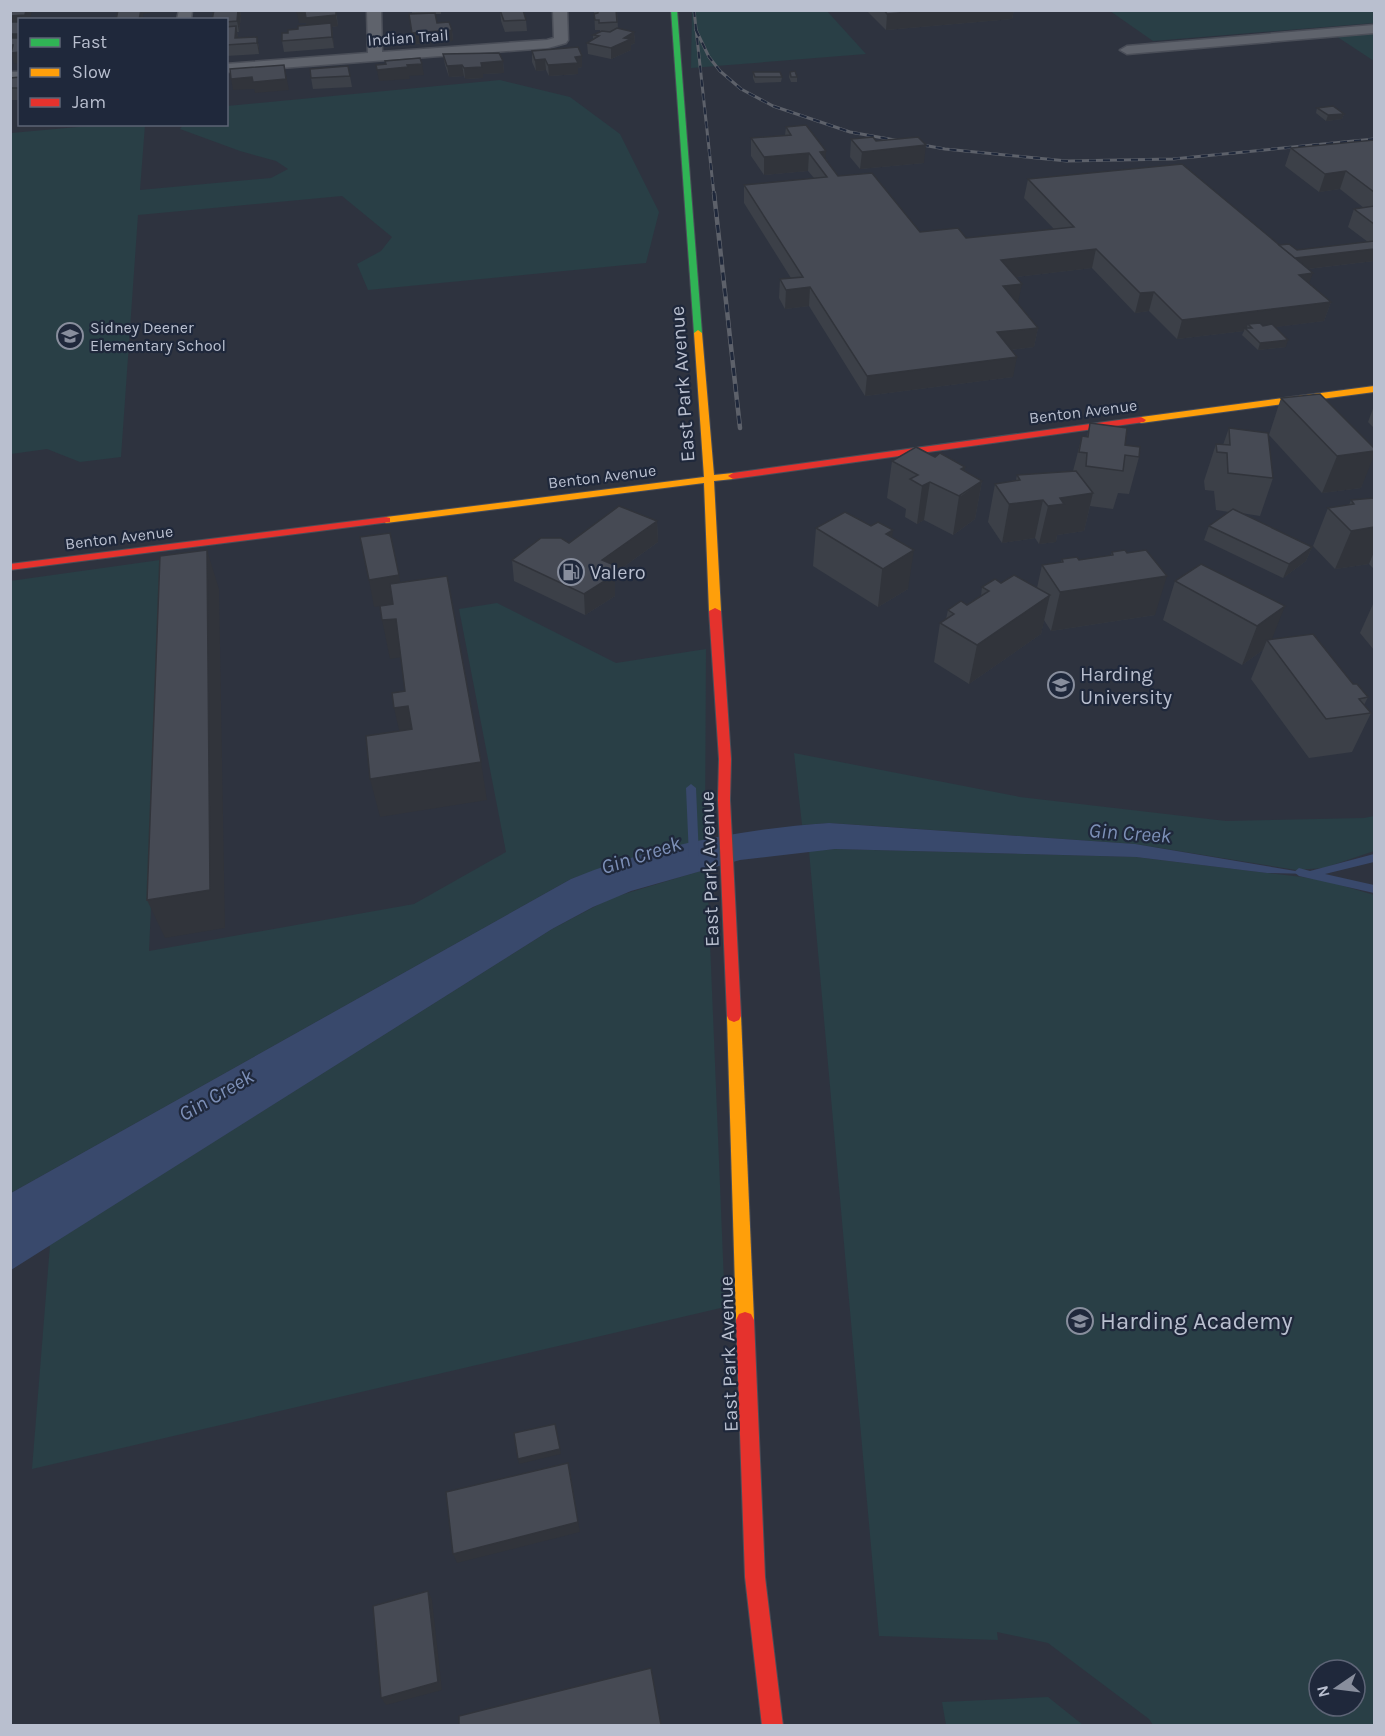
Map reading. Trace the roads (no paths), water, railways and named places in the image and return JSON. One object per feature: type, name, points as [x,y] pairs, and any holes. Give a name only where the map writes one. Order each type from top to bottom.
[{"type":"street","points":[[374,10],[375,57]]},
{"type":"street","name":"Indian Trail","points":[[228,68],[556,43],[562,38],[560,10]]},
{"type":"street","name":"East Park Avenue","points":[[674,10],[709,479],[725,759],[724,800],[730,905],[755,1577],[773,1725]]},
{"type":"street","points":[[1127,50],[1374,29]]},
{"type":"street","name":"Benton Avenue","points":[[10,567],[709,479],[1374,389]]},
{"type":"water","points":[[829,823],[1135,844],[1313,874],[1267,873],[1136,857],[835,849],[740,860],[631,891],[593,907],[552,929],[11,1270],[11,1193],[571,879],[665,848],[730,835]]},
{"type":"waterway","points":[[691,788],[694,857]]},
{"type":"waterway","points":[[1314,873],[1374,858]]},
{"type":"waterway","name":"Gin Creek","points":[[1299,872],[1374,889]]},
{"type":"railway","points":[[694,10],[696,30]]},
{"type":"railway","points":[[696,30],[709,57],[720,71],[741,89],[773,106],[850,132],[945,149],[1067,161],[1173,159],[1374,139]]},
{"type":"railway","points":[[696,30],[714,195]]},
{"type":"railway","points":[[714,193],[740,428]]},
{"type":"place","name":"Sidney Deener Elementary School","points":[[70,336]]},
{"type":"place","name":"Valero","points":[[571,572]]},
{"type":"place","name":"Harding University","points":[[1061,685]]},
{"type":"place","name":"Harding Academy","points":[[1080,1321]]}]
